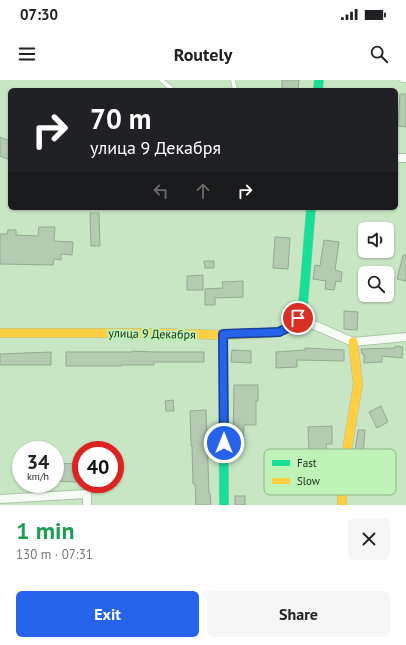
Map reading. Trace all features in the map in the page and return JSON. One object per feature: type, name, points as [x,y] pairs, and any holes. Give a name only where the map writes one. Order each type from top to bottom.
[{"type":"street","points":[[311,210],[303,306],[298,318],[353,342],[406,336]]},
{"type":"street","name":"улица 9 Декабря","points":[[0,333],[223,334],[279,332],[291,326],[298,318]]},
{"type":"street","points":[[223,334],[224,505]]},
{"type":"street","points":[[347,449],[358,384],[353,342]]},
{"type":"street","points":[[0,498],[87,494],[87,505]]},
{"type":"lane","points":[[161,80],[171,88]]},
{"type":"building","points":[[282,80],[299,80],[298,88],[282,88]]},
{"type":"building","points":[[400,94],[406,94],[406,127],[398,126]]},
{"type":"building","points":[[0,137],[8,140],[8,159],[0,156]]},
{"type":"building","points":[[90,213],[99,213],[100,246],[91,246]]},
{"type":"building","points":[[39,227],[55,227],[54,241],[73,242],[72,255],[61,254],[61,260],[54,259],[53,265],[0,264],[0,234],[7,234],[8,230],[16,230],[16,235],[38,236]]},
{"type":"building","points":[[275,237],[290,238],[288,269],[273,268]]},
{"type":"building","points":[[324,240],[339,242],[335,270],[342,272],[341,282],[336,281],[334,290],[325,289],[326,281],[313,279],[315,265],[320,266]]},
{"type":"building","points":[[403,255],[406,255],[406,281],[397,279]]},
{"type":"building","points":[[204,261],[214,261],[214,268],[205,268]]},
{"type":"building","points":[[203,275],[203,290],[187,290],[187,276]]},
{"type":"building","points":[[243,281],[243,297],[215,298],[215,305],[205,305],[205,289],[223,288],[222,282]]},
{"type":"building","points":[[344,311],[358,312],[357,330],[344,329]]},
{"type":"building","points":[[395,346],[403,347],[402,358],[382,356],[382,362],[364,363],[364,354],[362,354],[361,349],[395,348]]},
{"type":"building","points":[[305,348],[344,350],[344,361],[297,360],[297,367],[276,368],[276,352],[305,350]]},
{"type":"building","points":[[232,350],[251,351],[251,363],[231,362]]},
{"type":"building","points":[[51,352],[51,365],[0,365],[0,354]]},
{"type":"building","points":[[66,352],[204,352],[204,362],[154,362],[154,365],[121,366],[66,366]]},
{"type":"building","points":[[234,385],[258,385],[256,425],[244,425],[243,443],[233,442]]},
{"type":"building","points":[[173,400],[174,411],[166,411],[165,401]]},
{"type":"building","points":[[381,406],[388,422],[377,428],[369,412]]},
{"type":"building","points":[[206,410],[209,493],[211,505],[196,505],[195,484],[193,484],[190,411]]},
{"type":"building","points":[[332,426],[332,444],[326,444],[327,449],[309,449],[308,427]]},
{"type":"building","points":[[358,430],[365,430],[364,449],[355,449]]},
{"type":"building","points":[[64,463],[72,464],[72,482],[64,481]]},
{"type":"building","points":[[235,496],[245,496],[245,505],[235,505]]},
{"type":"traffic: fast","points":[[318,88],[319,80]]},
{"type":"traffic: fast","points":[[268,333],[282,331],[291,326],[303,306],[311,210]]},
{"type":"traffic: fast","points":[[223,335],[224,505]]},
{"type":"traffic: slow","points":[[0,333],[159,333],[223,335],[268,333]]},
{"type":"traffic: slow","points":[[347,449],[358,384],[353,342]]},
{"type":"traffic: slow","points":[[342,495],[342,505]]},
{"type":"route","points":[[224,443],[223,334],[279,332],[291,326],[298,318]]}]
